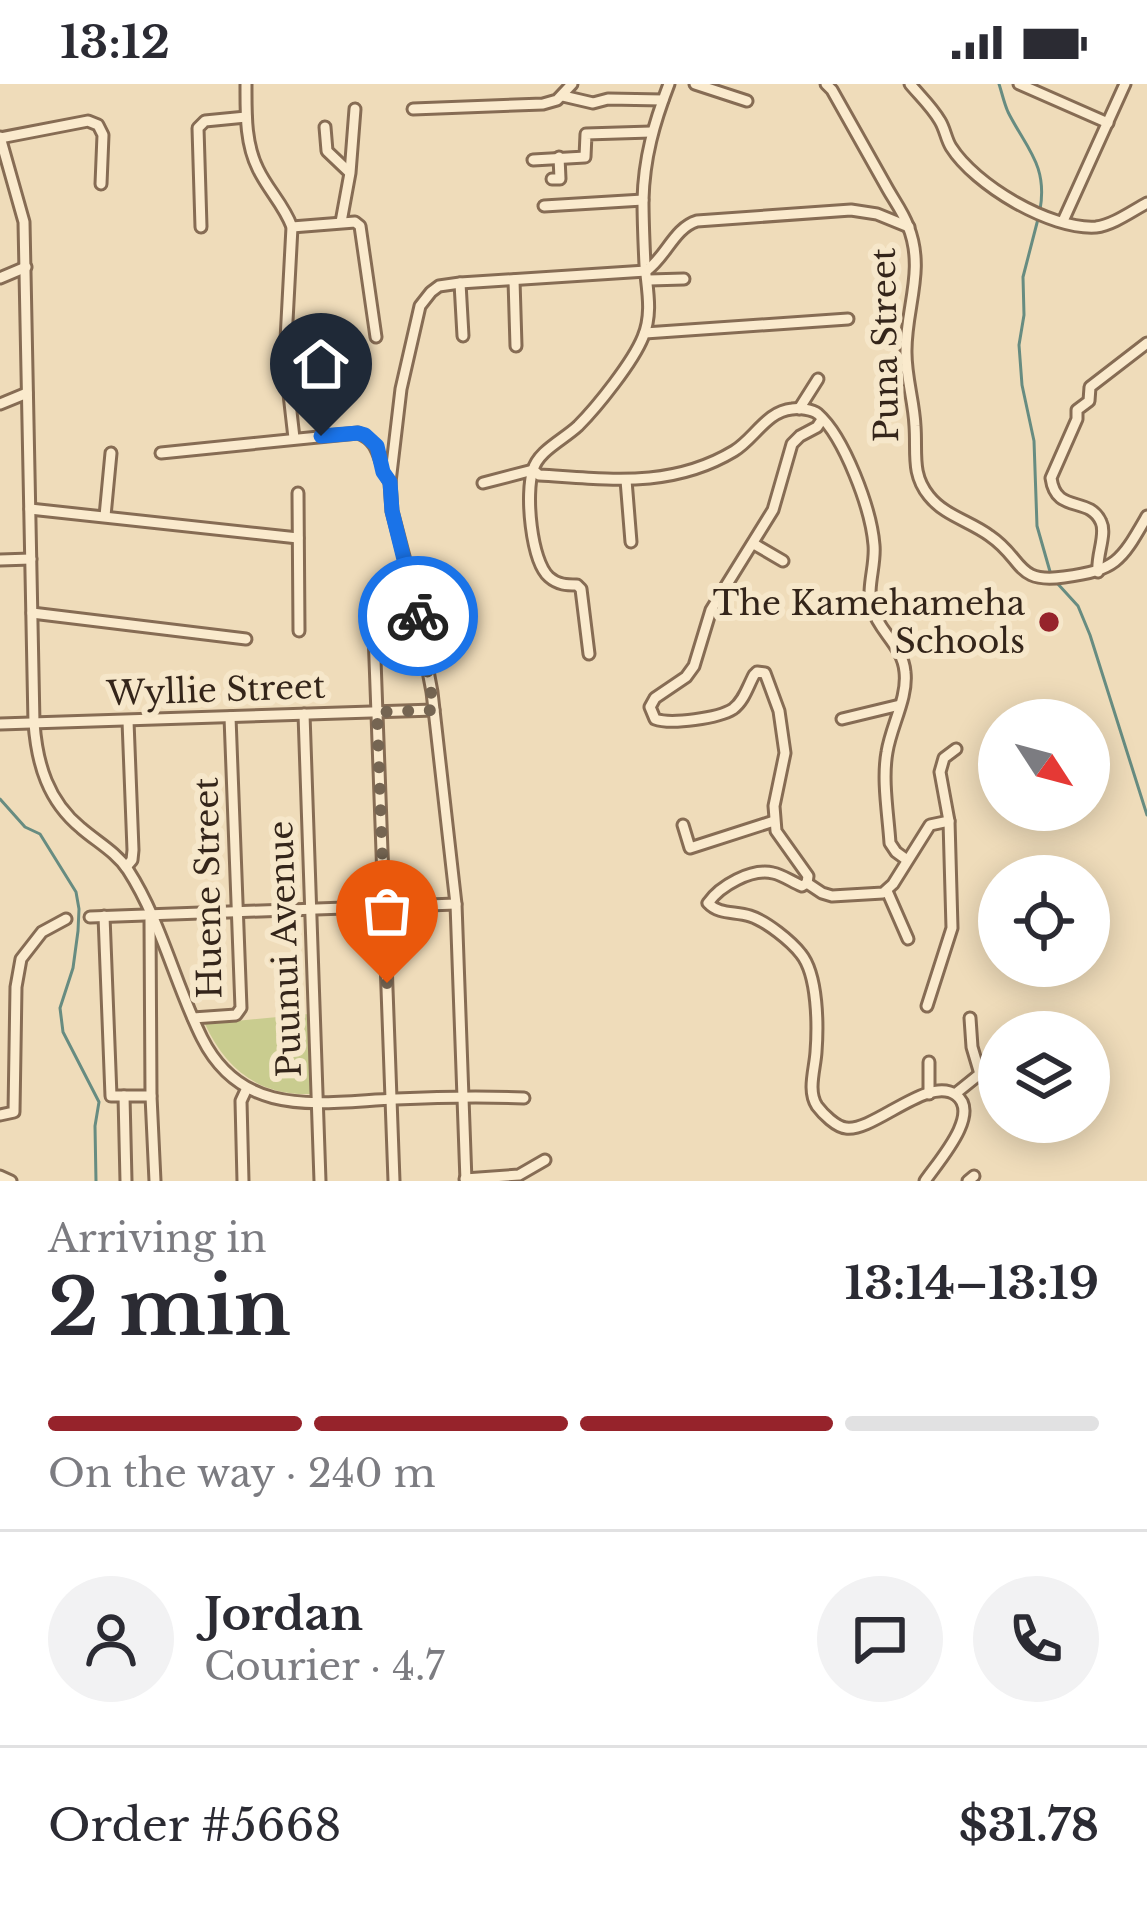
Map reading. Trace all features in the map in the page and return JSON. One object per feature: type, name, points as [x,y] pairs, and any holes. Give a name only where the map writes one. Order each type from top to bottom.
[{"type":"street","points":[[246,84],[250,148],[259,173],[285,207],[292,227],[285,359],[293,438]]},
{"type":"street","points":[[413,109],[543,104],[563,96],[572,84]]},
{"type":"street","points":[[589,654],[581,589],[551,580],[537,558],[529,493],[539,458],[588,415],[645,333],[643,200],[651,132],[669,84]]},
{"type":"street","points":[[695,84],[747,101]]},
{"type":"street","points":[[910,84],[965,162],[982,179],[1040,215],[1104,226],[1147,202]]},
{"type":"street","points":[[1019,84],[1044,89],[1108,123]]},
{"type":"street","points":[[1063,221],[1125,84]]},
{"type":"street","name":"Puna Street","points":[[830,86],[909,227],[917,274],[905,355],[916,429],[913,458],[922,487],[948,513],[1001,544],[1031,578],[1098,572]]},
{"type":"street","points":[[563,96],[593,103],[663,100]]},
{"type":"street","points":[[341,222],[355,109]]},
{"type":"street","points":[[201,227],[198,128],[205,122],[246,117]]},
{"type":"street","points":[[101,184],[103,135],[98,125],[88,121],[0,138],[24,222],[34,723],[38,760],[54,798],[76,825],[126,867],[212,1056],[247,1088],[279,1101],[317,1104],[463,1096],[524,1098]]},
{"type":"street","points":[[325,127],[327,151],[350,173]]},
{"type":"street","points":[[532,160],[585,157],[586,134],[651,132]]},
{"type":"street","points":[[552,179],[560,179],[559,157]]},
{"type":"street","points":[[0,197],[17,195]]},
{"type":"street","points":[[544,206],[643,200]]},
{"type":"street","points":[[647,276],[686,225],[698,221],[850,210],[877,214],[909,227]]},
{"type":"street","points":[[292,227],[341,222],[360,226],[376,337]]},
{"type":"street","points":[[0,278],[26,267]]},
{"type":"street","points":[[545,1160],[519,1175],[465,1180],[456,904],[434,710],[420,626],[392,511],[390,482],[400,389],[420,306],[439,286],[647,276],[684,279]]},
{"type":"street","points":[[514,280],[516,346]]},
{"type":"street","points":[[460,283],[463,335]]},
{"type":"street","points":[[645,333],[848,320]]},
{"type":"street","points":[[1147,343],[1090,387],[1089,401],[1077,410],[1051,478],[1061,500],[1089,509],[1101,520],[1104,531],[1098,572],[1127,552],[1147,516]]},
{"type":"street","points":[[799,409],[818,379]]},
{"type":"street","points":[[0,404],[27,393]]},
{"type":"street","points":[[533,470],[538,475],[626,480],[664,477],[727,455],[785,410],[816,412],[831,427],[847,452],[872,532],[870,598],[876,618],[905,668],[886,754],[890,843],[908,860]]},
{"type":"street","points":[[807,884],[805,871],[779,839],[774,821],[785,753],[779,712],[765,673],[757,672],[740,702],[724,713],[670,723],[656,719],[650,707],[694,666],[711,610],[773,510],[792,444],[821,421]]},
{"type":"street","points":[[161,454],[349,433],[365,435],[377,446],[390,482]]},
{"type":"street","points":[[105,516],[111,453]]},
{"type":"street","points":[[483,483],[533,470]]},
{"type":"street","points":[[626,480],[631,542]]},
{"type":"street","points":[[298,494],[299,631]]},
{"type":"street","points":[[30,509],[298,538]]},
{"type":"street","points":[[754,544],[783,561]]},
{"type":"street","points":[[0,560],[32,559]]},
{"type":"street","points":[[32,613],[246,639]]},
{"type":"street","points":[[374,632],[394,1181]]},
{"type":"street","points":[[842,719],[900,705]]},
{"type":"street","name":"Wyllie Street","points":[[0,724],[434,710]]},
{"type":"street","name":"Puunui Avenue","points":[[304,714],[320,1181]]},
{"type":"street","name":"Huene Street","points":[[193,1018],[236,1015],[242,1008],[230,717]]},
{"type":"street","points":[[126,867],[133,855],[128,721]]},
{"type":"street","points":[[927,1006],[952,928],[949,820],[940,772],[944,758],[956,749]]},
{"type":"street","points":[[928,1180],[963,1124],[965,1110],[955,1094],[929,1094],[848,1128],[826,1115],[812,1095],[817,1044],[814,986],[806,960],[757,920],[714,909],[708,903],[714,894],[752,874],[770,872],[832,896],[886,891],[930,825],[949,820]]},
{"type":"street","points":[[683,825],[690,848],[774,821]]},
{"type":"street","points":[[886,891],[908,939]]},
{"type":"street","points":[[90,917],[456,904]]},
{"type":"street","points":[[150,914],[155,1181]]},
{"type":"street","points":[[104,916],[111,1096],[151,1096]]},
{"type":"street","points":[[0,1115],[14,1112],[16,986],[21,959],[42,932],[66,919]]},
{"type":"street","points":[[970,1018],[978,1067]]},
{"type":"street","points":[[928,1062],[929,1094]]},
{"type":"street","points":[[0,1063],[16,1063]]},
{"type":"street","points":[[955,1094],[978,1076]]},
{"type":"street","points":[[243,1181],[241,1101],[247,1088]]},
{"type":"street","points":[[124,1096],[126,1181]]},
{"type":"street","points":[[0,1176],[11,1181]]},
{"type":"green space","points":[[309,1014],[311,1094],[276,1090],[247,1077],[223,1055],[205,1024]]},
{"type":"waterway","points":[[999,84],[1038,169],[1040,210]]},
{"type":"waterway","points":[[1038,219],[1023,277],[1019,345],[1034,441],[1037,526],[1051,575]]},
{"type":"waterway","points":[[1057,583],[1078,606],[1090,635],[1147,815]]},
{"type":"waterway","points":[[0,799],[25,827],[40,834],[76,892],[79,909],[73,968],[60,1008],[63,1032],[99,1102],[96,1181]]},
{"type":"way so far","points":[[387,983],[377,712],[434,710],[418,616]]},
{"type":"place","name":"The Kamehameha Schools","points":[[1049,622]]},
{"type":"route","points":[[321,436],[358,433],[377,446],[390,482],[392,511],[418,616]]}]
